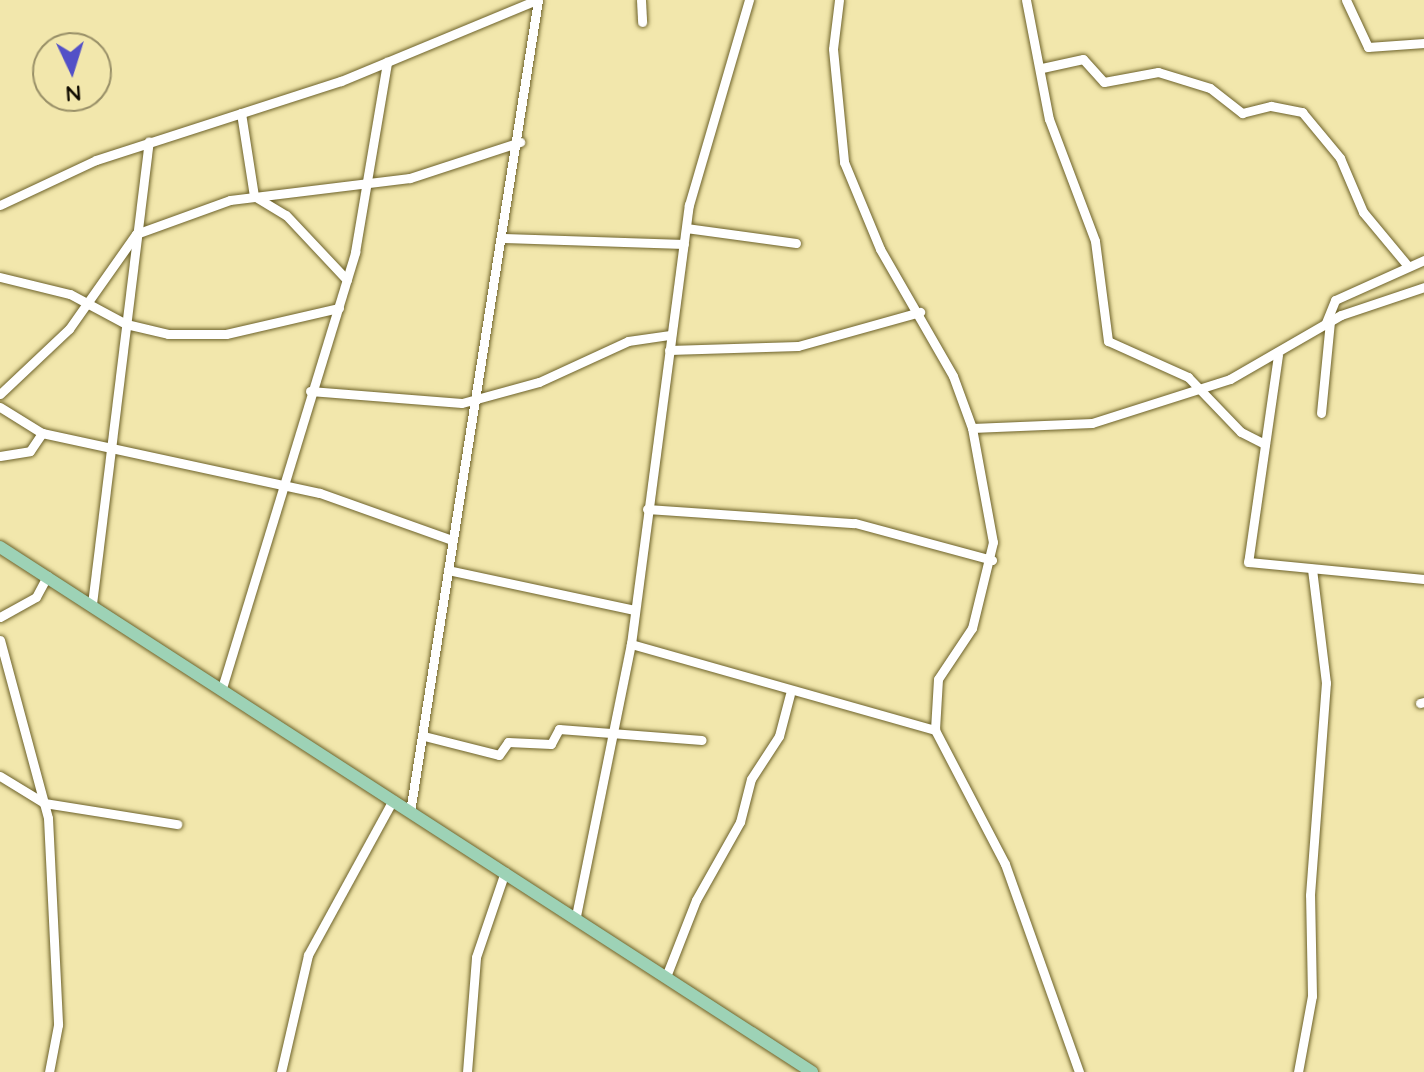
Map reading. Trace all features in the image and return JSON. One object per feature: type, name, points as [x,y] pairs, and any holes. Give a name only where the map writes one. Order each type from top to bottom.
[{"type":"main road","points":[[0,547],[667,974],[811,1072]]},
{"type":"street","points":[[0,205],[149,142],[387,62],[538,0],[520,142],[474,401],[410,812]]},
{"type":"street","points":[[641,0],[642,22]]},
{"type":"street","points":[[576,916],[631,644],[669,335],[694,175],[732,78],[749,0]]},
{"type":"street","points":[[839,0],[833,49],[844,162],[884,257],[920,312],[972,428],[992,560],[972,628],[938,679],[935,730],[1005,864],[1079,1072]]},
{"type":"street","points":[[1026,0],[1029,38],[1042,68],[1049,119],[1095,241],[1105,334],[1114,346],[1199,387],[1241,432],[1265,444]]},
{"type":"street","points":[[1346,0],[1368,47],[1424,43]]},
{"type":"street","points":[[1042,68],[1083,59],[1104,82],[1158,72],[1210,88],[1242,113],[1271,106],[1302,112],[1340,158],[1363,212],[1408,266]]},
{"type":"street","points":[[222,688],[310,391],[347,280],[370,185],[387,62]]},
{"type":"street","points":[[241,113],[254,196]]},
{"type":"street","points":[[92,604],[149,142]]},
{"type":"street","points":[[0,394],[69,329],[136,234],[254,196],[370,185],[444,170],[520,142]]},
{"type":"street","points":[[254,196],[286,215],[347,280]]},
{"type":"street","points":[[686,228],[796,243]]},
{"type":"street","points":[[504,238],[684,244]]},
{"type":"street","points":[[1321,413],[1328,323],[1335,300],[1424,260]]},
{"type":"street","points":[[0,277],[87,301],[126,324],[212,336],[339,308]]},
{"type":"street","points":[[972,428],[1092,423],[1199,387],[1278,355],[1328,323],[1424,287]]},
{"type":"street","points":[[669,350],[798,346],[920,312]]},
{"type":"street","points":[[310,391],[414,404],[474,401],[539,382],[628,341],[669,335]]},
{"type":"street","points":[[1278,355],[1265,444],[1264,485],[1244,554],[1260,566],[1424,579]]},
{"type":"street","points":[[0,407],[42,433],[282,486],[452,540]]},
{"type":"street","points":[[0,456],[30,451],[42,433]]},
{"type":"street","points":[[647,509],[855,523],[992,560]]},
{"type":"street","points":[[1298,1072],[1312,996],[1310,895],[1326,683],[1312,569]]},
{"type":"street","points":[[448,570],[635,610]]},
{"type":"street","points":[[0,617],[36,597],[47,576]]},
{"type":"street","points":[[0,640],[44,803],[58,1025],[49,1072]]},
{"type":"street","points":[[631,644],[790,694],[935,730]]},
{"type":"street","points":[[667,974],[696,900],[740,822],[751,779],[779,736],[790,694]]},
{"type":"street","points":[[424,736],[499,755],[508,742],[551,744],[559,729],[585,736],[615,728],[702,740]]},
{"type":"street","points":[[0,776],[44,803],[177,824]]},
{"type":"street","points":[[281,1072],[308,955],[393,800]]},
{"type":"street","points":[[467,1072],[476,957],[505,872]]}]
